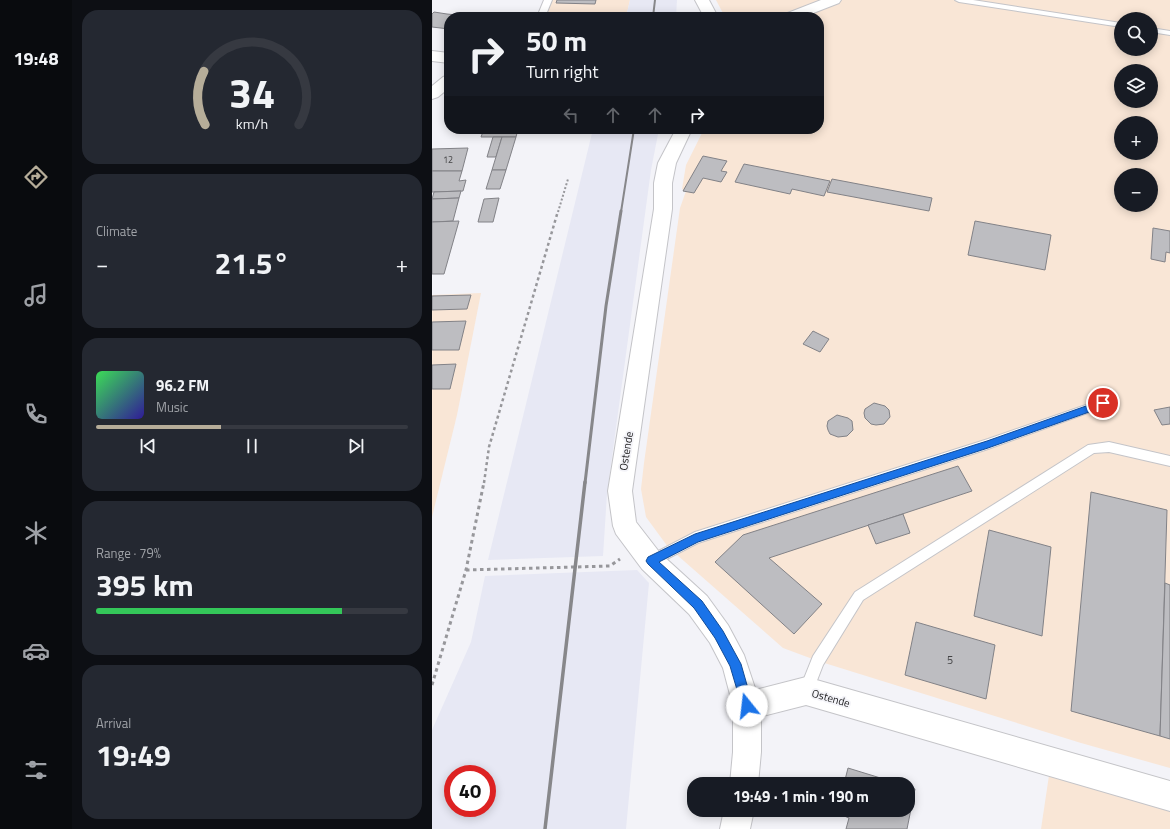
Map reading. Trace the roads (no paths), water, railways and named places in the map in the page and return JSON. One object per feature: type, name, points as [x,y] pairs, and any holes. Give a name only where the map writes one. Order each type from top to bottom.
[{"type":"street","points":[[702,0],[708,12]]},
{"type":"street","points":[[803,12],[834,0]]},
{"type":"street","points":[[432,56],[444,57]]},
{"type":"street","points":[[432,94],[444,84]]},
{"type":"street","name":"Ostende","points":[[682,134],[667,163],[663,183],[663,209],[620,492],[625,526],[651,561],[698,605],[719,634],[735,664],[747,706],[806,691],[1170,796]]},
{"type":"street","points":[[745,777],[747,752],[747,706]]},
{"type":"street","points":[[735,829],[738,817]]},
{"type":"lane","points":[[543,12],[548,0]]},
{"type":"lane","points":[[959,0],[1114,24]]},
{"type":"lane","points":[[1158,31],[1170,33]]},
{"type":"lane","points":[[651,561],[695,538],[988,444],[1103,403]]},
{"type":"lane","points":[[806,691],[818,661],[859,596],[1092,448],[1109,447],[1170,461]]},
{"type":"railway","points":[[654,12],[655,0]]},
{"type":"railway","points":[[621,212],[633,134]]},
{"type":"railway","points":[[585,483],[606,306],[621,211]]},
{"type":"railway","points":[[545,829],[585,482]]}]
